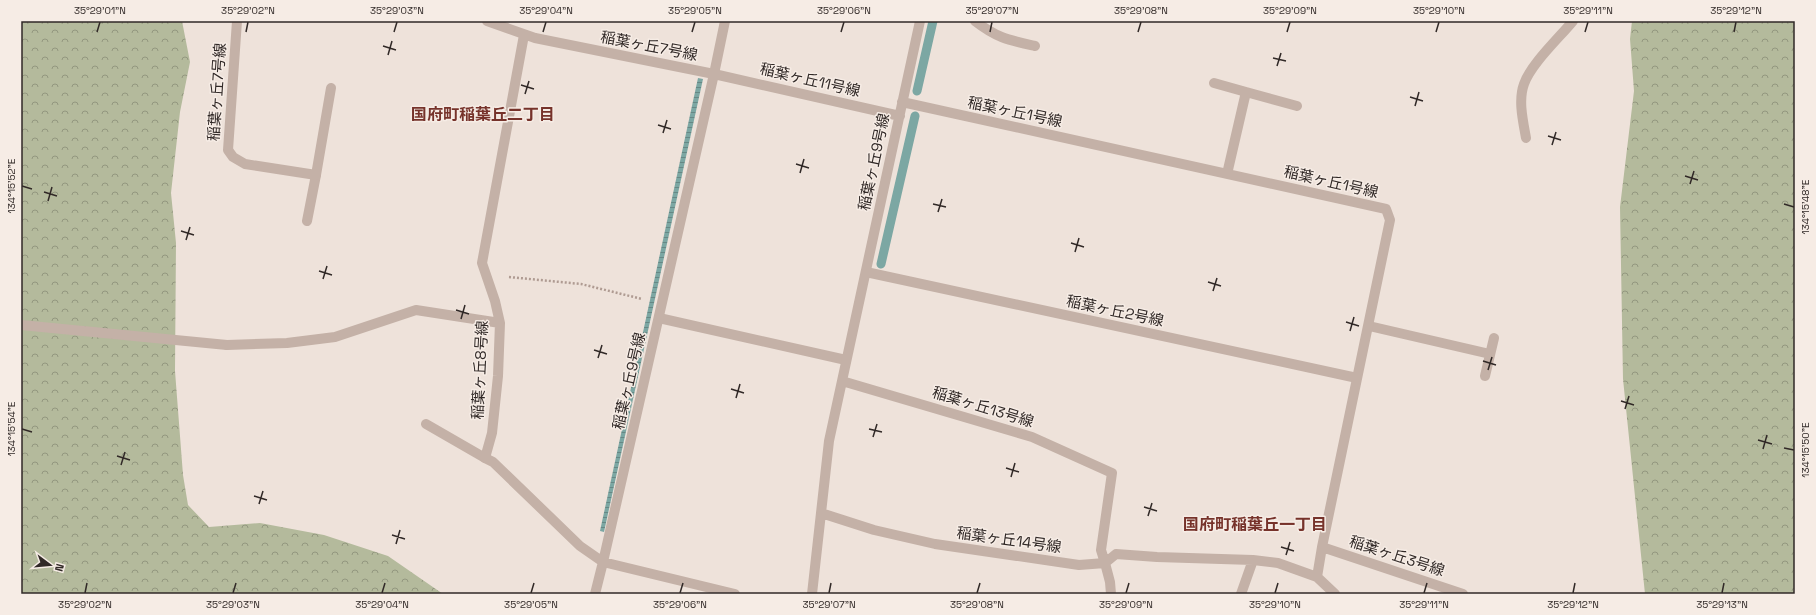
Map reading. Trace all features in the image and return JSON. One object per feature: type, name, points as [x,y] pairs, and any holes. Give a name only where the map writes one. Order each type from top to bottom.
[{"type":"street","name":"稲葉ヶ丘7号線","points":[[237,21],[228,150],[233,157],[245,164],[316,175]]},
{"type":"street","name":"稲葉ヶ丘7号線","points":[[487,21],[535,38],[714,74]]},
{"type":"street","name":"稲葉ヶ丘9号線","points":[[595,594],[714,74],[724,21]]},
{"type":"street","name":"稲葉ヶ丘9号線","points":[[812,594],[829,441],[920,21]]},
{"type":"street","points":[[975,21],[991,34],[1004,39],[1035,46]]},
{"type":"street","points":[[1526,138],[1521,106],[1524,84],[1532,70],[1573,21]]},
{"type":"street","name":"稲葉ヶ丘8号線","points":[[485,458],[492,426],[498,376],[500,323],[482,263],[524,35]]},
{"type":"street","name":"稲葉ヶ丘11号線","points":[[714,74],[900,116]]},
{"type":"street","points":[[1214,83],[1297,106]]},
{"type":"street","points":[[307,220],[331,88]]},
{"type":"street","points":[[1227,174],[1246,92]]},
{"type":"street","name":"稲葉ヶ丘1号線","points":[[902,102],[1386,209],[1390,220],[1317,577]]},
{"type":"street","name":"稲葉ヶ丘2号線","points":[[866,272],[1358,378]]},
{"type":"street","points":[[21,325],[227,345],[286,343],[335,337],[416,310],[500,323]]},
{"type":"street","points":[[659,318],[846,360]]},
{"type":"street","points":[[1369,326],[1490,354]]},
{"type":"street","points":[[1485,376],[1494,338]]},
{"type":"street","name":"稲葉ヶ丘13号線","points":[[842,381],[1032,437],[1112,473],[1101,550],[1105,563]]},
{"type":"street","points":[[426,424],[493,462],[580,546],[603,562],[735,594]]},
{"type":"street","name":"稲葉ヶ丘14号線","points":[[821,513],[874,530],[935,544],[1079,566],[1105,563]]},
{"type":"street","name":"稲葉ヶ丘3号線","points":[[1322,547],[1463,594]]},
{"type":"street","points":[[1111,594],[1110,582],[1105,563],[1116,554],[1157,557],[1254,560],[1278,563],[1317,577],[1335,594]]},
{"type":"street","points":[[1241,594],[1254,560]]},
{"type":"path","points":[[485,274],[581,284],[649,300]]},
{"type":"green space","points":[[21,21],[182,21],[190,62],[180,112],[171,193],[176,243],[175,371],[183,475],[188,505],[209,527],[260,523],[324,535],[388,556],[443,594],[21,594]]},
{"type":"green space","points":[[1632,21],[1795,21],[1795,594],[1645,594],[1623,379],[1620,207],[1634,91],[1630,39]]},
{"type":"water","points":[[698,78],[703,79],[604,532],[600,531]]},
{"type":"waterway","points":[[917,91],[933,21]]},
{"type":"waterway","points":[[881,264],[915,116]]},
{"type":"district","name":"国府町稲葉丘二丁目","points":[[483,114]]},
{"type":"district","name":"国府町稲葉丘一丁目","points":[[1255,524]]}]
